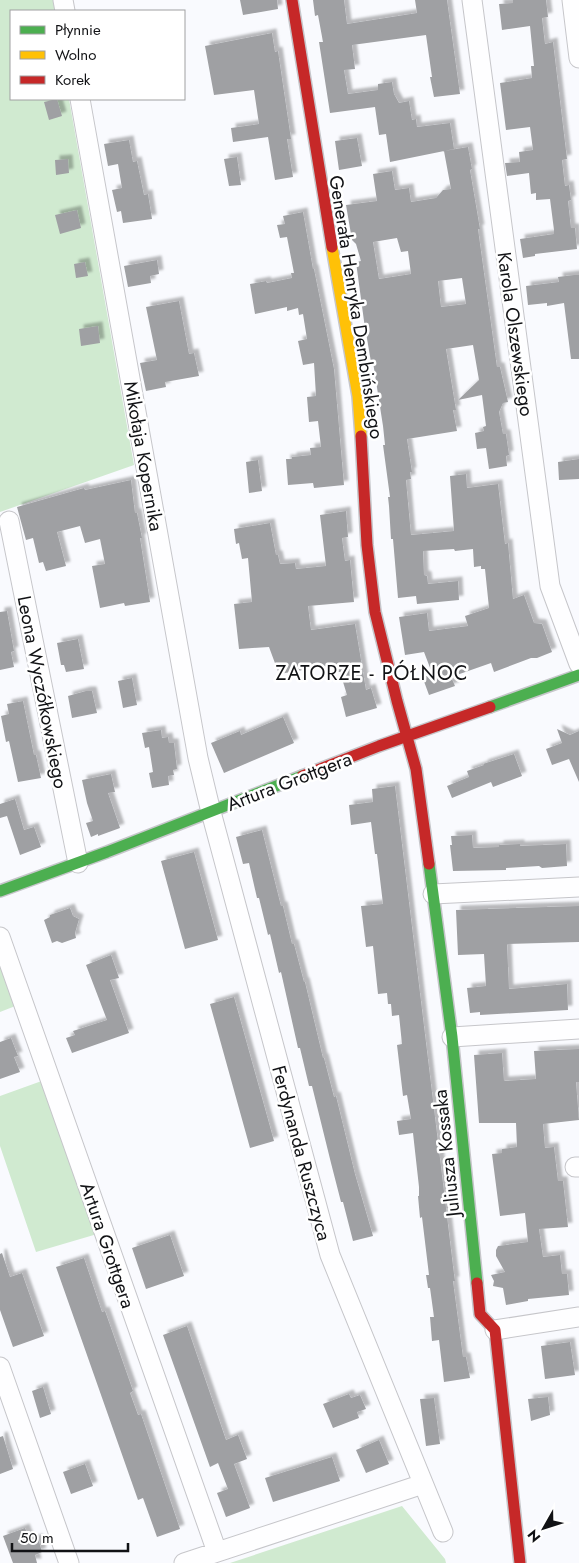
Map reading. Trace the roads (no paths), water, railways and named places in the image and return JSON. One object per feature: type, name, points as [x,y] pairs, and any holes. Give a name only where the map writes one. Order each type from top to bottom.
[{"type":"street","name":"Generała Henryka Dembińskiego","points":[[292,0],[323,198],[358,396],[367,545],[376,612],[397,702],[408,736]]},
{"type":"street","name":"Karola Olszewskiego","points":[[472,0],[550,586],[579,664]]},
{"type":"street","points":[[572,0],[579,58]]},
{"type":"street","name":"Mikołaja Kopernika","points":[[80,100],[198,758],[211,812]]},
{"type":"street","name":"Leona Wyczółkowskiego","points":[[9,521],[78,863]]},
{"type":"street","name":"Artura Grottgera","points":[[0,891],[78,863],[408,736],[579,675]]},
{"type":"street","name":"Juliusza Kossaka","points":[[408,736],[416,768],[452,1037],[480,1314],[495,1330]]},
{"type":"street","name":"Ferdynanda Ruszczyca","points":[[211,812],[330,1255],[443,1532]]},
{"type":"street","points":[[433,894],[579,887]]},
{"type":"street","name":"Artura Grottgera","points":[[0,938],[217,1552]]},
{"type":"street","points":[[452,1037],[579,1029]]},
{"type":"street","points":[[520,1563],[495,1330],[579,1317]]},
{"type":"street","points":[[0,1367],[68,1563]]},
{"type":"street","points":[[184,1563],[424,1484]]},
{"type":"district","name":"ZATORZE - PÓŁNOC","points":[[372,673]]}]
